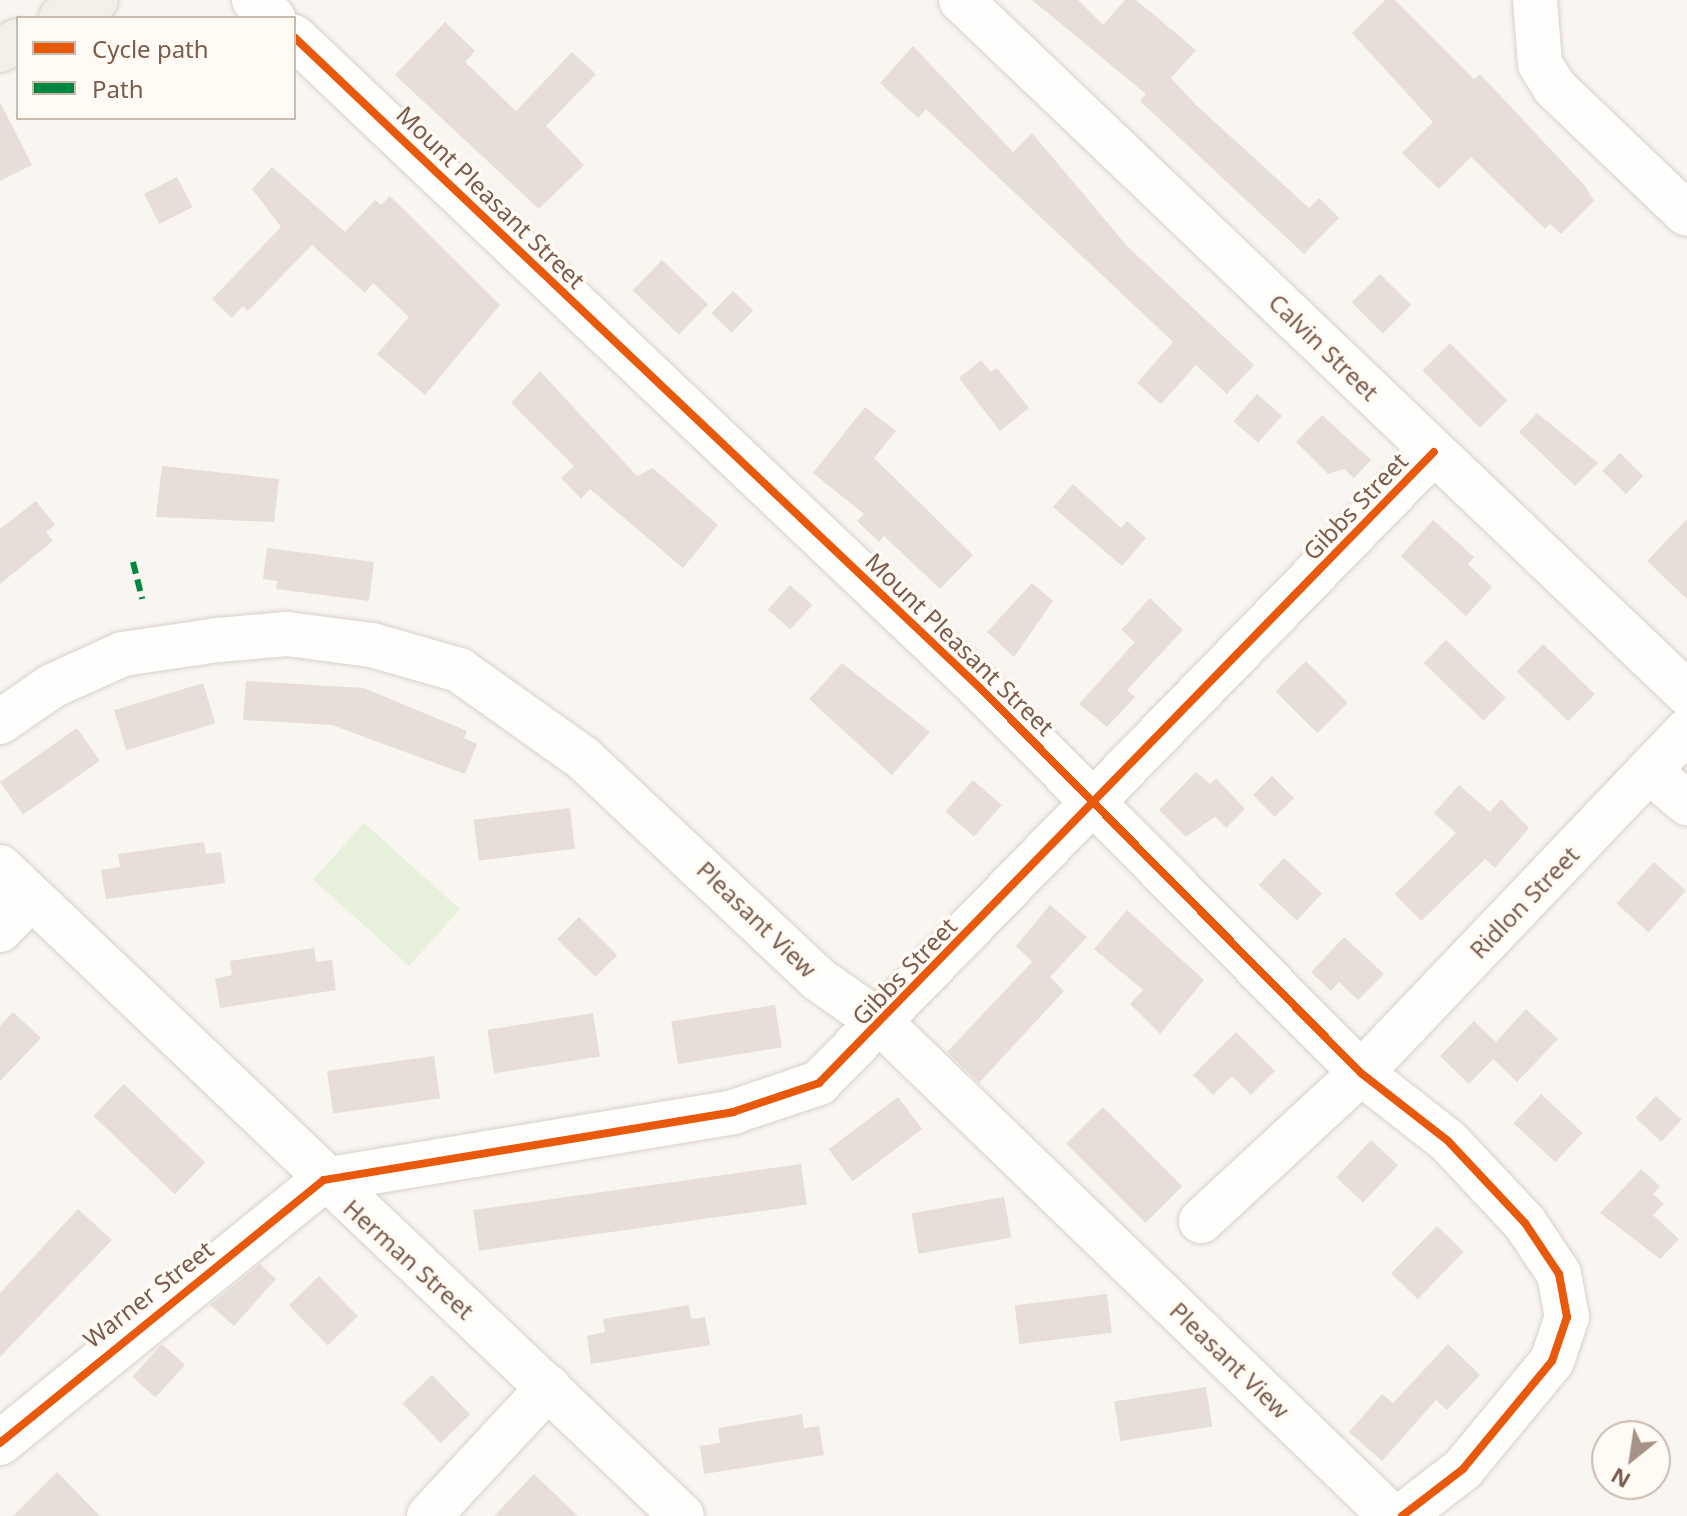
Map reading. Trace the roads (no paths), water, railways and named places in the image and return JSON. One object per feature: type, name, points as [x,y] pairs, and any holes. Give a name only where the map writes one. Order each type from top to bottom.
[{"type":"main road","points":[[65,16],[96,0]]},
{"type":"street","points":[[254,0],[271,16]]},
{"type":"street","name":"Calvin Street","points":[[961,0],[1687,693]]},
{"type":"street","points":[[1535,0],[1540,64],[1555,88],[1687,214]]},
{"type":"street","name":"Mount Pleasant Street","points":[[296,39],[1093,800],[1361,1073],[1448,1141],[1525,1223],[1559,1274],[1565,1304],[1552,1361],[1518,1409],[1463,1469],[1402,1516]]},
{"type":"street","name":"Gibbs Street","points":[[324,1180],[759,1105],[819,1083],[882,1024],[1093,800],[1434,452]]},
{"type":"street","name":"Pleasant View","points":[[0,722],[52,686],[123,654],[218,640],[287,634],[358,643],[459,670],[583,758],[818,979],[882,1024],[1391,1516]]},
{"type":"street","name":"Ridlon Street","points":[[1201,1221],[1361,1073],[1687,731]]},
{"type":"street","points":[[1649,771],[1687,803]]},
{"type":"street","name":"Herman Street","points":[[0,867],[324,1180],[549,1387],[682,1516]]},
{"type":"street","points":[[0,930],[31,898]]},
{"type":"street","name":"Warner Street","points":[[0,1443],[324,1180]]},
{"type":"street","points":[[429,1516],[549,1387]]}]
